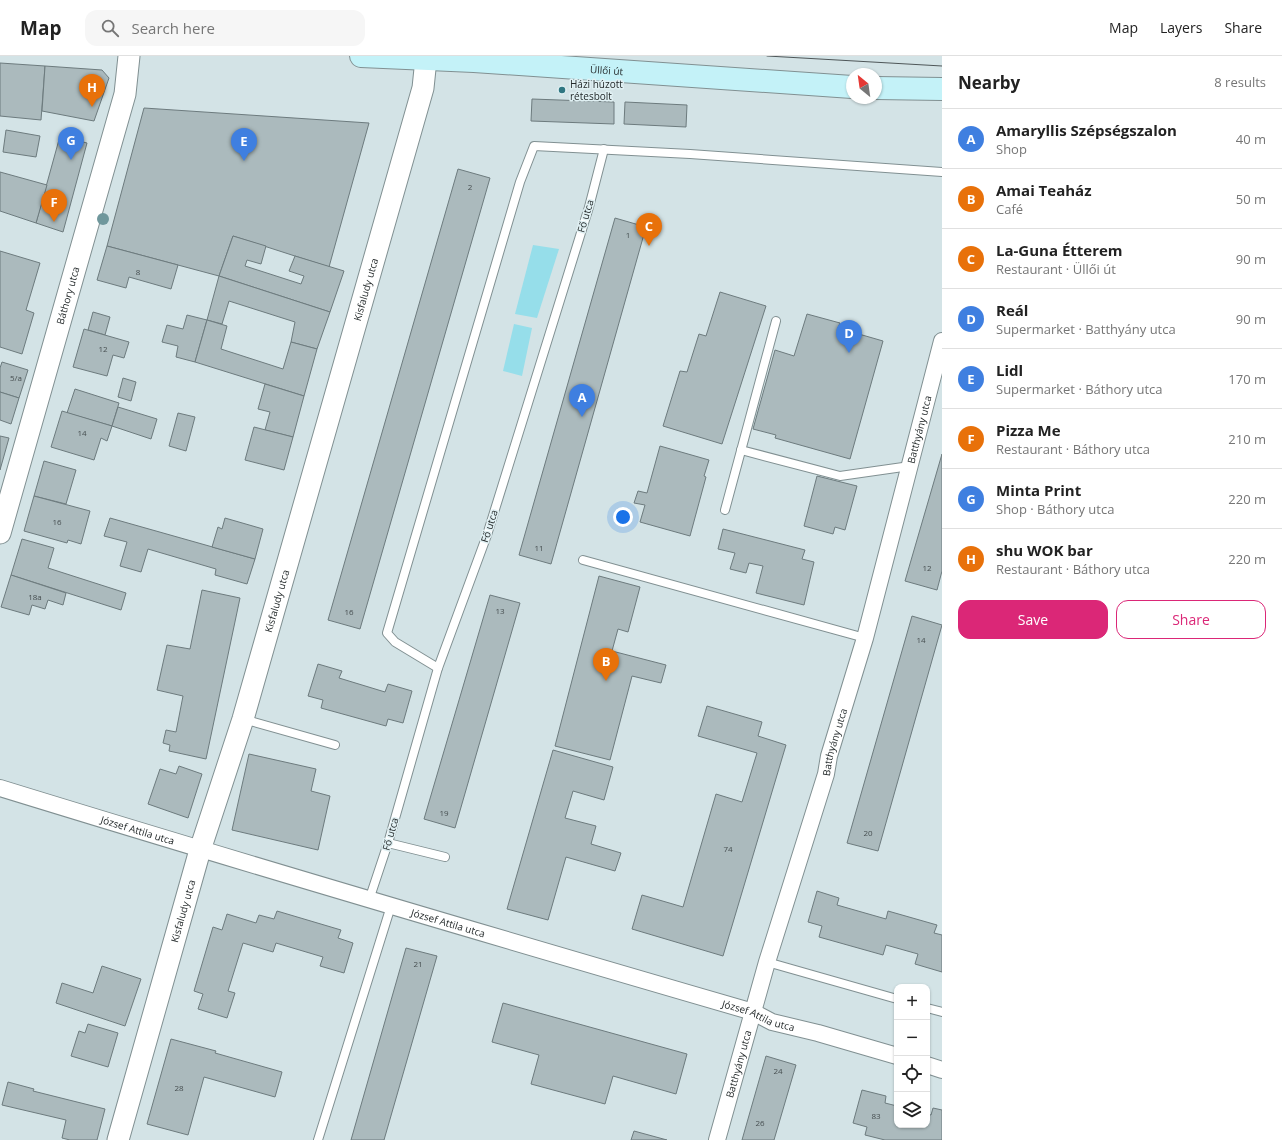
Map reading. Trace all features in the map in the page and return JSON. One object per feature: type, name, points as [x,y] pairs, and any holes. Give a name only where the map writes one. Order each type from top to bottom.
[{"type":"main road","name":"Üllői út","points":[[361,56],[427,57],[846,87]]},
{"type":"main road","points":[[882,88],[942,89]]},
{"type":"street","name":"Báthory utca","points":[[0,534],[125,94],[129,56]]},
{"type":"street","name":"Kisfaludy utca","points":[[118,1140],[200,850],[243,719],[421,95],[427,57]]},
{"type":"street","name":"Batthyány utca","points":[[717,1140],[767,962],[826,774],[865,638],[942,341]]},
{"type":"street","name":"József Attila utca","points":[[0,788],[200,850],[753,1012],[772,1022],[818,1033],[894,1055]]},
{"type":"street","points":[[930,1066],[942,1070]]},
{"type":"lane","points":[[438,668],[395,642],[387,634],[520,182],[534,146],[805,161],[942,172]]},
{"type":"lane","name":"Fő utca","points":[[369,900],[388,843],[438,668],[487,535],[589,207],[604,149]]},
{"type":"lane","points":[[725,510],[776,321]]},
{"type":"lane","points":[[741,450],[840,476],[910,466]]},
{"type":"lane","points":[[583,560],[865,638]]},
{"type":"lane","points":[[243,719],[335,745]]},
{"type":"lane","points":[[388,843],[445,858]]},
{"type":"lane","points":[[318,1140],[391,906]]},
{"type":"lane","points":[[767,962],[894,998]]},
{"type":"lane","points":[[930,1009],[942,1012]]},
{"type":"shaded area","points":[[533,245],[559,249],[537,318],[515,314]]},
{"type":"shaded area","points":[[514,324],[532,328],[522,376],[503,371]]},
{"type":"building","points":[[0,63],[45,66],[41,120],[0,116]]},
{"type":"building","points":[[45,66],[102,70],[109,78],[94,121],[42,111]]},
{"type":"building","points":[[532,99],[614,102],[614,124],[531,121]]},
{"type":"building","points":[[625,102],[687,105],[686,127],[624,124]]},
{"type":"building","points":[[144,108],[369,123],[329,267],[233,236],[219,276],[107,246]]},
{"type":"building","points":[[6,130],[40,136],[36,157],[3,152]]},
{"type":"building","points":[[60,136],[87,143],[63,232],[36,223]]},
{"type":"building","points":[[458,169],[490,178],[360,629],[328,620]]},
{"type":"building","points":[[0,172],[47,185],[36,223],[0,211]]},
{"type":"building","points":[[615,218],[646,227],[551,564],[519,555]]},
{"type":"building","points":[[233,236],[266,246],[261,264],[247,260],[245,266],[301,284],[304,276],[289,271],[295,256],[344,271],[330,312],[219,276]]},
{"type":"building","points":[[107,246],[178,265],[171,289],[129,277],[126,288],[97,280]]},
{"type":"building","points":[[0,251],[40,263],[26,310],[34,313],[22,354],[0,347]]},
{"type":"building","points":[[219,276],[330,312],[317,349],[291,342],[295,322],[229,301],[222,324],[207,320]]},
{"type":"building","points":[[720,292],[766,306],[722,444],[663,426],[680,371],[687,372],[699,334],[706,336]]},
{"type":"building","points":[[93,312],[110,317],[105,335],[88,330]]},
{"type":"building","points":[[807,314],[840,323],[838,328],[883,341],[850,459],[775,438],[776,435],[753,429],[775,350],[794,356]]},
{"type":"building","points":[[187,315],[207,320],[195,362],[176,357],[178,346],[162,342],[167,325],[183,329]]},
{"type":"building","points":[[207,320],[227,326],[221,349],[283,369],[291,342],[317,349],[304,396],[195,362]]},
{"type":"building","points":[[84,329],[129,342],[124,358],[113,355],[107,376],[73,367]]},
{"type":"building","points":[[2,362],[28,370],[19,398],[0,392],[0,368]]},
{"type":"building","points":[[123,378],[136,382],[131,401],[118,397]]},
{"type":"building","points":[[265,384],[304,396],[293,437],[265,430],[270,412],[258,409]]},
{"type":"building","points":[[75,389],[119,403],[112,426],[67,413]]},
{"type":"building","points":[[0,392],[19,398],[11,424],[0,420]]},
{"type":"building","points":[[118,407],[157,419],[151,439],[112,426]]},
{"type":"building","points":[[62,411],[112,426],[107,441],[101,438],[94,460],[51,447]]},
{"type":"building","points":[[178,413],[195,417],[186,451],[169,446]]},
{"type":"building","points":[[254,427],[293,437],[284,470],[245,460]]},
{"type":"building","points":[[0,436],[9,438],[0,470]]},
{"type":"building","points":[[660,446],[709,460],[704,476],[706,477],[690,536],[640,522],[645,505],[634,503],[638,491],[647,493]]},
{"type":"building","points":[[942,454],[942,571],[937,590],[905,581]]},
{"type":"building","points":[[44,461],[76,470],[66,504],[34,496]]},
{"type":"building","points":[[817,476],[857,486],[845,530],[835,527],[833,534],[804,526]]},
{"type":"building","points":[[34,496],[90,511],[81,544],[68,540],[67,543],[24,531]]},
{"type":"building","points":[[110,518],[255,559],[247,584],[215,575],[216,569],[148,549],[141,572],[120,566],[127,542],[104,536]]},
{"type":"building","points":[[225,518],[263,529],[255,559],[212,547],[218,527],[222,529]]},
{"type":"building","points":[[723,529],[805,550],[802,559],[814,562],[804,605],[756,593],[763,566],[749,563],[746,573],[730,569],[735,553],[718,549]]},
{"type":"building","points":[[22,539],[54,548],[48,568],[126,593],[121,610],[11,575]]},
{"type":"building","points":[[11,575],[66,593],[63,605],[48,600],[45,609],[32,605],[29,615],[1,607]]},
{"type":"building","points":[[599,576],[640,587],[628,632],[618,629],[612,651],[666,665],[661,683],[632,676],[610,760],[555,746]]},
{"type":"building","points":[[202,590],[240,598],[206,759],[169,751],[170,745],[163,743],[166,730],[176,732],[183,696],[157,690],[167,645],[190,649]]},
{"type":"building","points":[[490,595],[520,603],[455,828],[424,819]]},
{"type":"building","points":[[912,616],[942,625],[878,851],[847,843]]},
{"type":"building","points":[[318,664],[342,671],[339,678],[385,692],[388,684],[412,691],[403,723],[388,719],[386,726],[321,708],[323,700],[308,696]]},
{"type":"building","points":[[707,706],[762,722],[758,736],[786,745],[723,956],[632,929],[642,895],[683,907],[716,794],[742,802],[757,753],[698,736]]},
{"type":"building","points":[[553,750],[613,767],[604,800],[573,791],[565,818],[596,826],[591,844],[621,853],[615,871],[566,857],[548,920],[507,909]]},
{"type":"building","points":[[249,754],[316,769],[311,791],[330,796],[318,850],[232,830]]},
{"type":"building","points":[[179,766],[202,774],[188,818],[148,804],[160,769],[176,774]]},
{"type":"building","points":[[817,891],[839,898],[837,905],[886,919],[888,911],[937,925],[934,933],[942,935],[942,972],[915,964],[918,954],[886,945],[883,955],[819,937],[822,926],[808,922]]},
{"type":"building","points":[[277,911],[341,930],[338,938],[353,943],[344,973],[320,966],[323,957],[276,943],[273,952],[243,943],[228,991],[235,993],[227,1018],[198,1009],[203,994],[194,991],[213,927],[222,930],[227,914],[256,923],[259,915],[274,919]]},
{"type":"building","points":[[406,948],[437,956],[384,1140],[351,1140]]},
{"type":"building","points":[[102,966],[141,979],[125,1026],[56,1003],[62,983],[93,993]]},
{"type":"building","points":[[503,1003],[687,1054],[676,1094],[613,1076],[605,1104],[531,1084],[539,1055],[492,1042]]},
{"type":"building","points":[[88,1024],[118,1033],[108,1067],[71,1056],[79,1031],[85,1033]]},
{"type":"building","points":[[171,1039],[216,1051],[215,1053],[282,1072],[275,1097],[204,1077],[188,1135],[147,1124]]},
{"type":"building","points":[[766,1056],[796,1065],[774,1140],[742,1140]]},
{"type":"building","points":[[8,1082],[34,1089],[33,1091],[105,1109],[97,1140],[70,1140],[62,1138],[66,1120],[2,1105]]},
{"type":"building","points":[[862,1090],[886,1096],[885,1103],[894,1105],[894,1128],[930,1128],[930,1115],[933,1108],[942,1110],[942,1140],[885,1140],[865,1135],[867,1127],[853,1123]]},
{"type":"building","points":[[634,1131],[667,1140],[631,1140]]},
{"type":"tram line","points":[[767,56],[942,66]]},
{"type":"place","name":"Házi húzott rétesbolt","points":[[562,90]]},
{"type":"place","name":"shu WOK bar","points":[[92,107]]},
{"type":"place","name":"Minta Print","points":[[71,160]]},
{"type":"place","name":"Lidl","points":[[244,161]]},
{"type":"place","name":"Pizza Me","points":[[54,222]]},
{"type":"place","name":"La-Guna Étterem","points":[[649,246]]},
{"type":"place","name":"Reál","points":[[849,353]]},
{"type":"place","name":"Amaryllis Szépségszalon","points":[[582,417]]},
{"type":"place","name":"Amai Teaház","points":[[606,681]]}]
